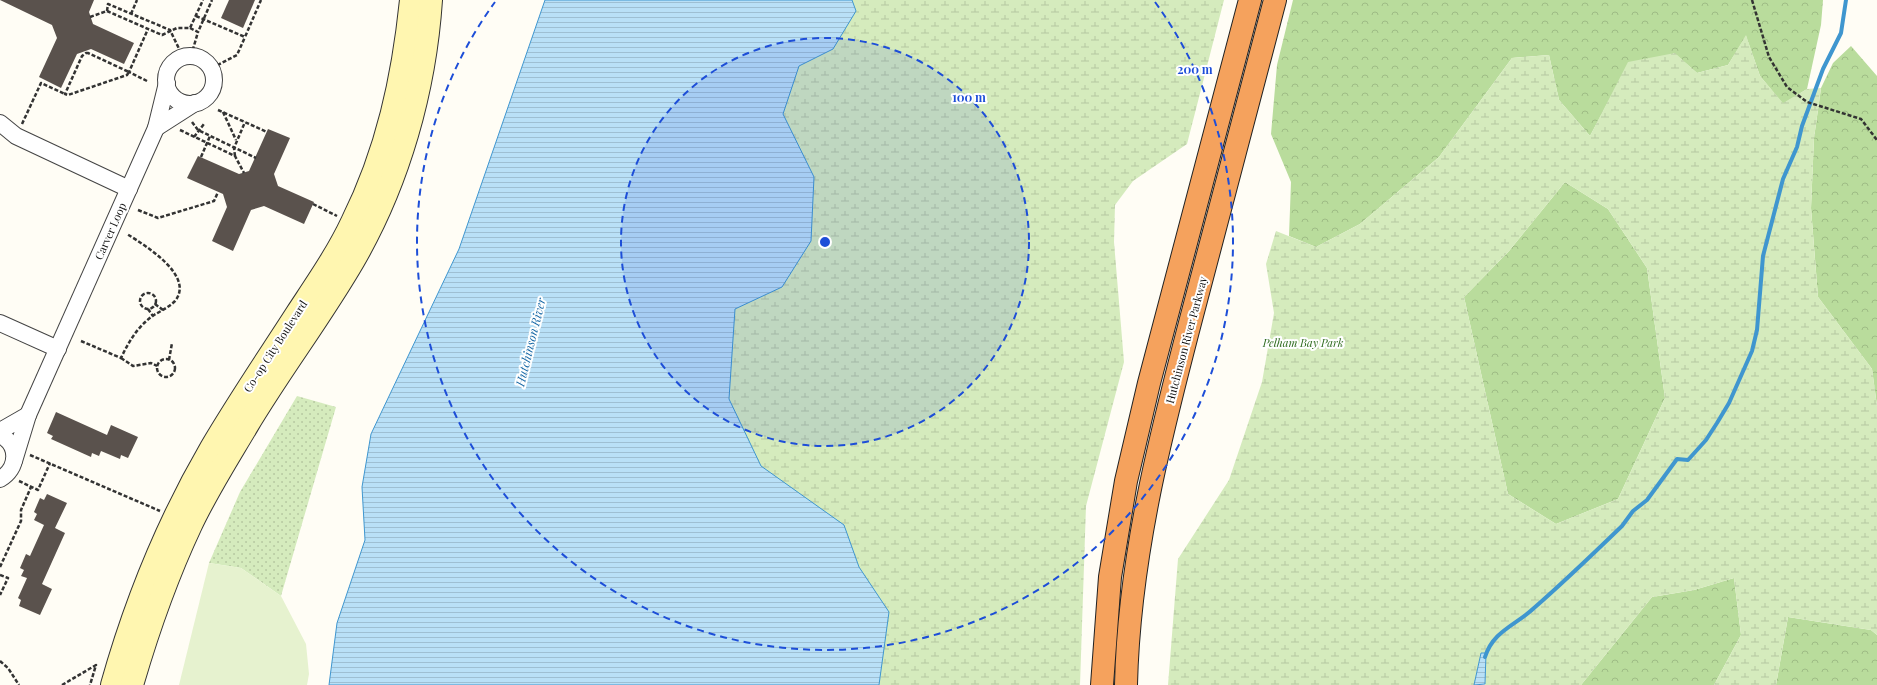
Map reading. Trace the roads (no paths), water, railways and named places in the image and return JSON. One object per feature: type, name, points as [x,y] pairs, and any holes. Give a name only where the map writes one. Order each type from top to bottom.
[{"type":"highway","points":[[1102,685],[1110,577],[1126,481],[1250,0]]},
{"type":"highway","name":"Hutchinson River Parkway","points":[[1126,685],[1133,592],[1152,474],[1173,387],[1275,0]]},
{"type":"main road","name":"Co-op City Boulevard","points":[[132,685],[159,601],[186,493],[234,410],[325,271],[352,224],[379,158],[391,120],[406,48],[411,0]]},
{"type":"main road","name":"Co-op City Boulevard","points":[[112,685],[135,611],[156,559],[180,521],[248,424],[337,287],[374,221],[405,141],[417,97],[426,51],[431,0]]},
{"type":"street","points":[[129,189],[156,128],[167,83],[167,76],[172,64],[187,56],[199,57],[212,68],[214,76],[211,91],[206,98],[195,103],[156,128]]},
{"type":"street","points":[[167,83],[172,95],[178,100],[195,103]]},
{"type":"street","name":"Carver Loop","points":[[0,123],[16,136],[129,189],[28,414],[12,469],[0,479]]},
{"type":"street","points":[[0,323],[58,349]]},
{"type":"street","points":[[0,431],[28,414]]},
{"type":"street","points":[[0,435],[10,443],[16,455]]},
{"type":"water","name":"Hutchinson River","points":[[545,0],[852,0],[856,11],[833,49],[799,66],[783,114],[814,177],[811,241],[782,287],[735,309],[729,399],[761,466],[844,525],[859,567],[889,612],[879,685],[329,685],[337,623],[365,540],[362,487],[371,434],[459,249]]},
{"type":"water","points":[[1481,653],[1486,653],[1485,684],[1474,685]]},
{"type":"waterway","points":[[1485,657],[1489,648],[1499,635],[1527,614],[1622,526],[1633,511],[1647,500],[1677,459],[1688,460],[1706,440],[1729,403],[1752,351],[1757,330],[1763,256],[1783,179],[1797,147],[1802,126],[1823,69],[1841,33],[1846,0]]},
{"type":"park label","name":"Pelham Bay Park","points":[[1303,342]]}]
